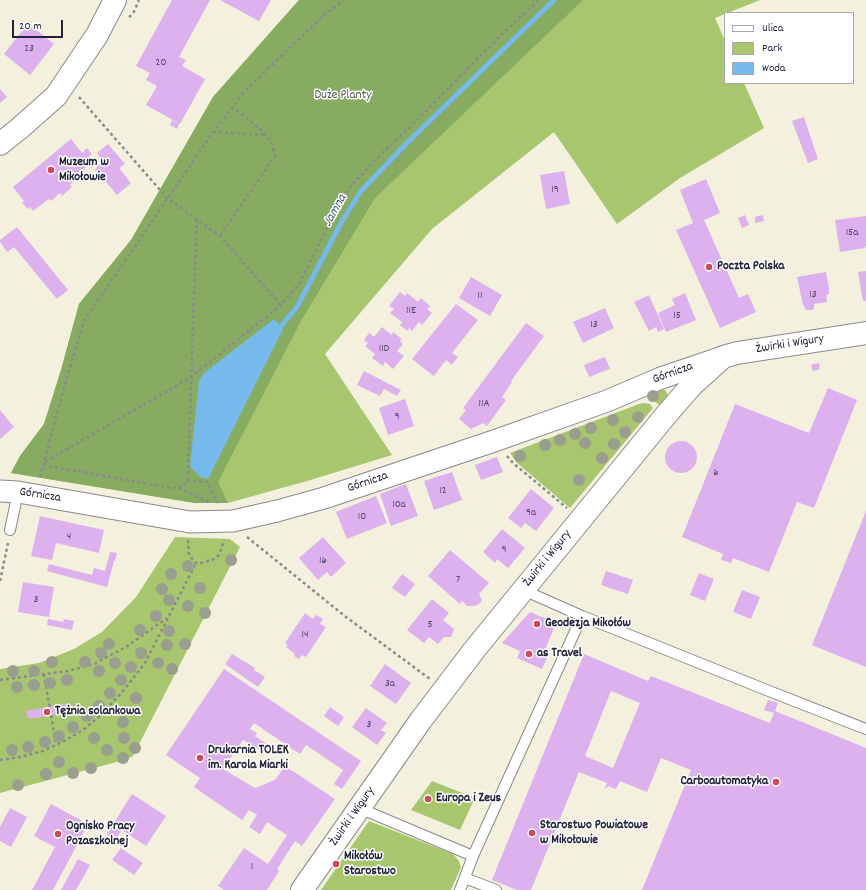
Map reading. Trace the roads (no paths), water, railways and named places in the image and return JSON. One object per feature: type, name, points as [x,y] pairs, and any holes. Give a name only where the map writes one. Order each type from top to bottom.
[{"type":"street","points":[[0,144],[56,96],[97,35],[115,0]]},
{"type":"street","name":"Żwirki i Wigury","points":[[302,890],[421,720],[523,590],[692,385],[722,357],[866,333]]},
{"type":"street","name":"Górnicza","points":[[9,491],[190,522],[233,521],[324,498],[547,422],[661,378],[722,357]]},
{"type":"lane","points":[[9,491],[10,530]]},
{"type":"lane","points":[[523,590],[582,616],[866,729]]},
{"type":"lane","points":[[460,890],[473,856],[582,616]]},
{"type":"lane","points":[[359,808],[473,856]]},
{"type":"lane","points":[[465,878],[496,890]]},
{"type":"water","points":[[274,319],[283,329],[208,479],[200,477],[190,466],[199,381],[204,373]]},
{"type":"waterway","name":"Jamna","points":[[277,331],[297,307],[342,221],[361,191],[407,143],[554,0]]},
{"type":"place","name":"Muzeum w Mikołowie","points":[[51,170]]},
{"type":"place","name":"Poczta Polska","points":[[709,267]]},
{"type":"place","name":"Geodezja Mikołów","points":[[537,624]]},
{"type":"place","name":"as Travel","points":[[529,654]]},
{"type":"place","name":"Tężnia solankowa","points":[[47,712]]},
{"type":"place","name":"Drukarnia TOLEK im. Karola Miarki","points":[[200,758]]},
{"type":"place","name":"Carboautomatyka","points":[[776,782]]},
{"type":"place","name":"Europa i Zeus","points":[[428,799]]},
{"type":"place","name":"Starostwo Powiatowe w Mikołowie","points":[[532,833]]},
{"type":"place","name":"Ognisko Pracy Pozaszkolnej","points":[[58,834]]},
{"type":"place","name":"Mikołów Starostwo","points":[[336,864]]},
{"type":"park label","name":"Duże Planty","points":[[343,96]]}]
